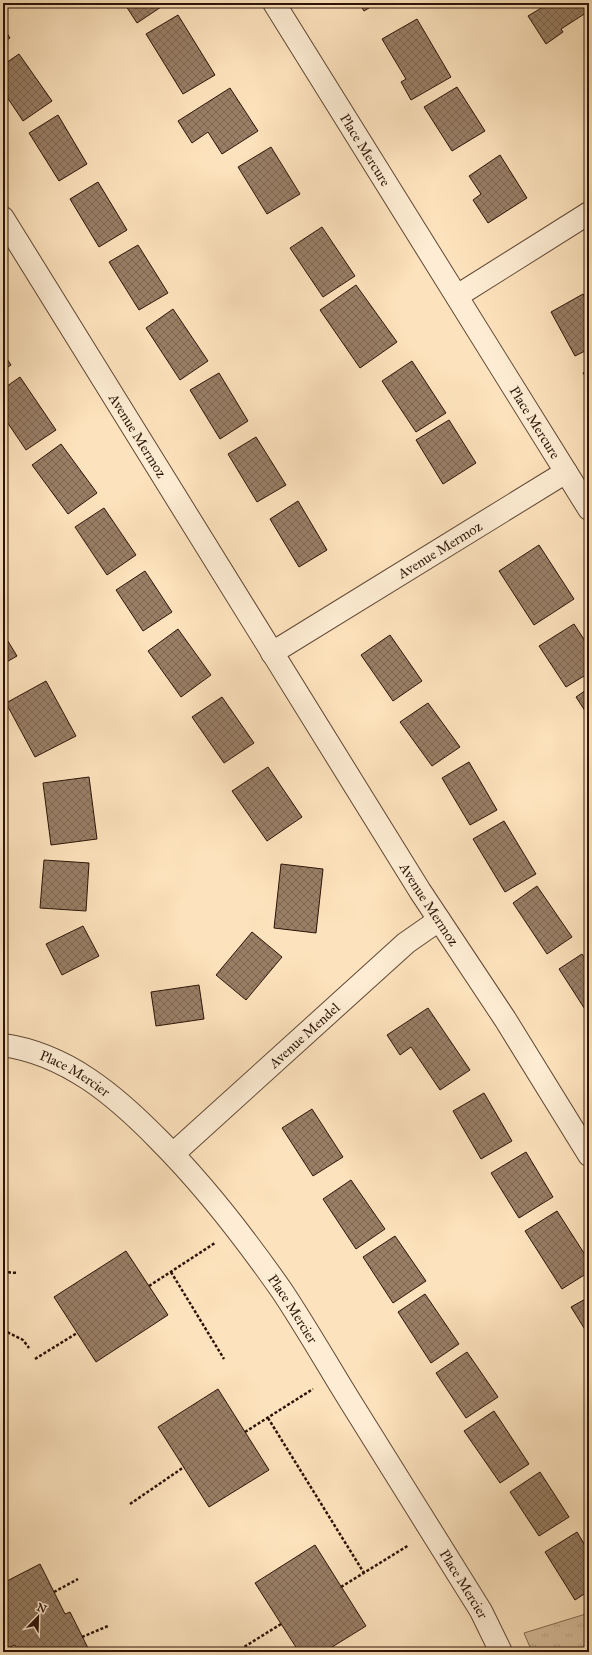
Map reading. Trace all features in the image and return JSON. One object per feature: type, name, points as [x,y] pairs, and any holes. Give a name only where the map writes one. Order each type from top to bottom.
[{"type":"street","name":"Place Mercure","points":[[274,3],[589,509]]},
{"type":"street","points":[[456,296],[589,213]]},
{"type":"street","name":"Avenue Mermoz","points":[[3,218],[272,653],[439,920],[505,1019],[589,1155]]},
{"type":"street","name":"Avenue Mermoz","points":[[272,653],[566,472]]},
{"type":"street","name":"Avenue Mendel","points":[[173,1154],[406,943],[439,920]]},
{"type":"street","name":"Place Mercier","points":[[3,1045],[45,1056],[66,1065],[98,1084],[133,1114],[173,1154],[241,1234],[283,1293],[481,1612],[501,1652]]},
{"type":"path","points":[[149,1286],[215,1243]]},
{"type":"path","points":[[3,1272],[18,1273]]},
{"type":"path","points":[[171,1272],[224,1360]]},
{"type":"path","points":[[3,1330],[23,1340],[29,1348]]},
{"type":"path","points":[[36,1359],[76,1333]]},
{"type":"path","points":[[245,1432],[313,1389]]},
{"type":"path","points":[[268,1418],[364,1573]]},
{"type":"path","points":[[130,1504],[184,1467]]},
{"type":"path","points":[[341,1587],[409,1545]]},
{"type":"path","points":[[54,1592],[78,1580]]},
{"type":"path","points":[[236,1652],[281,1624]]},
{"type":"path","points":[[82,1637],[108,1626]]},
{"type":"green space","points":[[589,1613],[589,1652],[532,1652],[524,1633]]},
{"type":"building","points":[[124,3],[167,3],[137,23]]},
{"type":"building","points":[[359,3],[377,3],[364,11]]},
{"type":"building","points":[[540,3],[589,3],[589,11],[561,29],[563,32],[546,44],[528,16],[543,7]]},
{"type":"building","points":[[178,15],[215,75],[183,94],[146,34]]},
{"type":"building","points":[[417,19],[451,77],[411,100],[401,82],[406,79],[382,39]]},
{"type":"building","points":[[3,27],[10,38],[3,42]]},
{"type":"building","points":[[19,54],[52,101],[23,121],[3,91],[3,65]]},
{"type":"building","points":[[457,87],[485,131],[452,151],[424,107]]},
{"type":"building","points":[[230,88],[258,131],[222,154],[208,132],[192,143],[178,121]]},
{"type":"building","points":[[58,115],[87,164],[59,181],[29,133]]},
{"type":"building","points":[[271,147],[300,194],[267,214],[238,167]]},
{"type":"building","points":[[500,155],[527,198],[488,223],[473,200],[481,194],[469,176]]},
{"type":"building","points":[[98,182],[127,230],[99,247],[70,199]]},
{"type":"building","points":[[322,227],[355,276],[323,297],[290,248]]},
{"type":"building","points":[[138,245],[168,293],[139,310],[109,262]]},
{"type":"building","points":[[356,285],[397,342],[360,368],[320,310]]},
{"type":"building","points":[[583,294],[589,305],[589,349],[575,356],[551,312]]},
{"type":"building","points":[[173,309],[208,361],[180,380],[146,328]]},
{"type":"building","points":[[3,353],[11,365],[3,370]]},
{"type":"building","points":[[412,361],[446,413],[416,432],[382,381]]},
{"type":"building","points":[[589,369],[589,382],[583,373]]},
{"type":"building","points":[[219,373],[248,421],[220,439],[190,390]]},
{"type":"building","points":[[20,377],[56,430],[26,450],[3,416],[3,389]]},
{"type":"building","points":[[449,420],[476,463],[443,484],[416,440]]},
{"type":"building","points":[[256,437],[286,485],[257,502],[228,454]]},
{"type":"building","points":[[61,444],[97,493],[68,514],[32,465]]},
{"type":"building","points":[[298,501],[327,550],[299,567],[270,519]]},
{"type":"building","points":[[104,508],[136,555],[107,575],[75,527]]},
{"type":"building","points":[[539,545],[574,599],[534,625],[499,571]]},
{"type":"building","points":[[145,571],[172,612],[143,631],[116,590]]},
{"type":"building","points":[[574,624],[589,647],[589,673],[566,687],[539,646]]},
{"type":"building","points":[[178,629],[211,675],[181,697],[148,651]]},
{"type":"building","points":[[3,633],[17,656],[3,664]]},
{"type":"building","points":[[390,635],[422,681],[393,701],[361,655]]},
{"type":"building","points":[[46,681],[76,736],[35,757],[6,703]]},
{"type":"building","points":[[589,688],[589,717],[576,697]]},
{"type":"building","points":[[222,697],[254,743],[224,763],[192,717]]},
{"type":"building","points":[[428,703],[460,747],[432,766],[400,722]]},
{"type":"building","points":[[469,762],[497,810],[470,825],[442,778]]},
{"type":"building","points":[[268,767],[302,817],[267,841],[232,791]]},
{"type":"building","points":[[89,777],[97,839],[51,845],[43,783]]},
{"type":"building","points":[[504,821],[536,874],[505,892],[473,839]]},
{"type":"building","points":[[44,860],[89,863],[86,911],[40,908]]},
{"type":"building","points":[[281,864],[323,869],[316,933],[274,928]]},
{"type":"building","points":[[537,886],[572,937],[547,954],[513,903]]},
{"type":"building","points":[[83,926],[99,956],[62,975],[46,944]]},
{"type":"building","points":[[252,932],[282,957],[246,1000],[216,975]]},
{"type":"building","points":[[582,954],[589,965],[588,1014],[559,969]]},
{"type":"building","points":[[199,985],[204,1019],[156,1026],[151,992]]},
{"type":"building","points":[[428,1008],[470,1070],[440,1090],[411,1047],[400,1055],[387,1035]]},
{"type":"building","points":[[484,1093],[512,1141],[481,1159],[453,1111]]},
{"type":"building","points":[[312,1109],[343,1157],[313,1176],[282,1128]]},
{"type":"building","points":[[526,1152],[553,1197],[519,1218],[491,1173]]},
{"type":"building","points":[[351,1180],[385,1229],[356,1249],[323,1199]]},
{"type":"building","points":[[557,1211],[589,1261],[589,1272],[562,1289],[525,1231]]},
{"type":"building","points":[[395,1236],[426,1281],[393,1303],[363,1257]]},
{"type":"building","points":[[126,1251],[168,1315],[96,1362],[54,1297]]},
{"type":"building","points":[[425,1294],[459,1344],[431,1363],[398,1312]]},
{"type":"building","points":[[589,1297],[589,1336],[571,1307]]},
{"type":"building","points":[[467,1352],[498,1397],[466,1418],[436,1373]]},
{"type":"building","points":[[218,1389],[269,1470],[209,1507],[158,1427]]},
{"type":"building","points":[[494,1411],[529,1464],[500,1483],[464,1431]]},
{"type":"building","points":[[540,1472],[569,1517],[539,1536],[510,1492]]},
{"type":"building","points":[[577,1532],[589,1552],[589,1591],[575,1600],[545,1552]]},
{"type":"building","points":[[315,1545],[366,1626],[324,1652],[299,1652],[255,1583]]},
{"type":"building","points":[[40,1564],[65,1614],[70,1612],[90,1652],[19,1652],[15,1645],[8,1648],[3,1637],[3,1583]]}]
